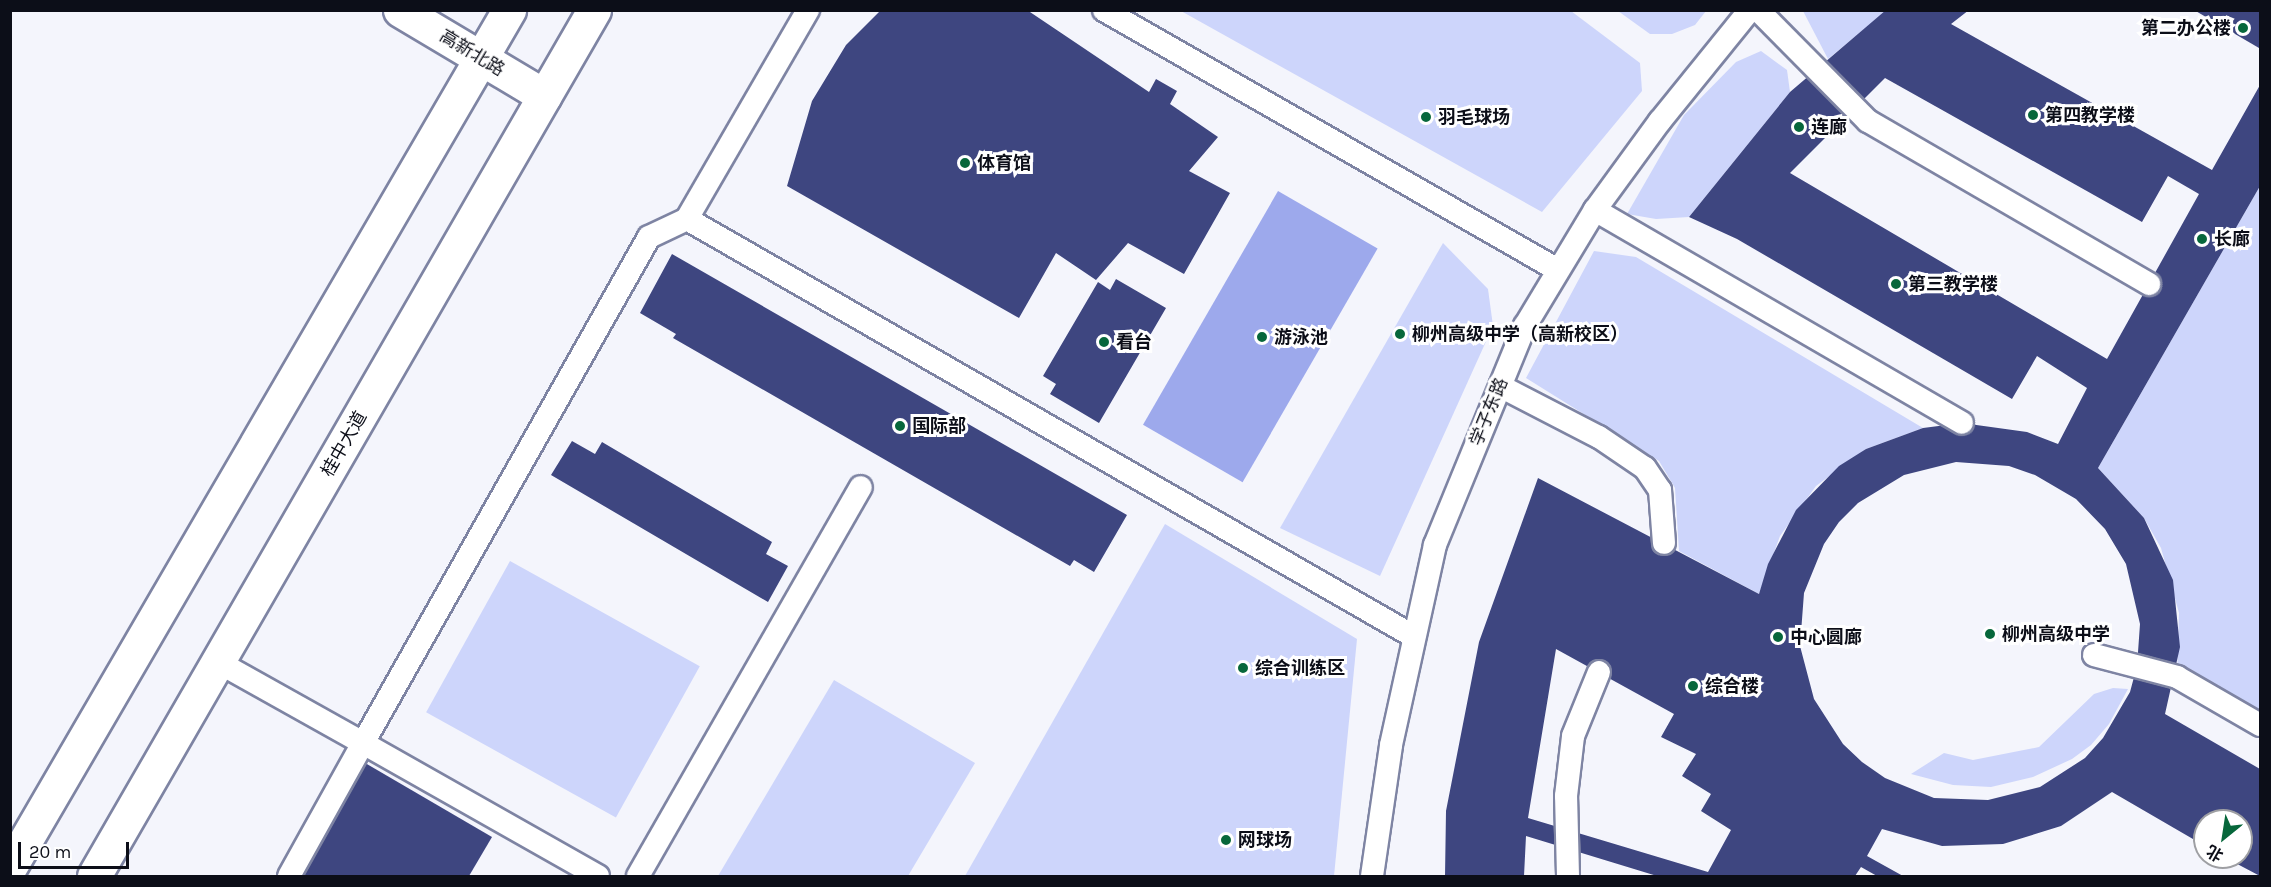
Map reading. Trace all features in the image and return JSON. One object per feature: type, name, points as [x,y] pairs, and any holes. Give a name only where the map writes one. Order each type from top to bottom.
[{"type":"main road","name":"高新北路","points":[[400,10],[544,96]]},
{"type":"main road","points":[[10,867],[509,10]]},
{"type":"main road","name":"桂中大道","points":[[94,876],[594,10]]},
{"type":"lane","points":[[289,876],[650,237],[687,219],[808,10]]},
{"type":"lane","points":[[1104,10],[1558,270]]},
{"type":"lane","name":"学子东路","points":[[1372,876],[1391,745],[1413,636],[1435,544],[1525,326],[1595,210],[1660,121],[1750,10]]},
{"type":"lane","points":[[1758,10],[1868,121],[2149,284]]},
{"type":"lane","points":[[1595,210],[1962,423]]},
{"type":"lane","points":[[687,219],[1413,636]]},
{"type":"lane","points":[[1500,386],[1599,437],[1645,468],[1660,490],[1664,543]]},
{"type":"lane","points":[[638,876],[861,487]]},
{"type":"lane","points":[[2094,655],[2177,677],[2260,725]]},
{"type":"lane","points":[[218,662],[598,876]]},
{"type":"lane","points":[[1568,876],[1566,796],[1573,736],[1599,672]]},
{"type":"shaded area","points":[[1181,11],[1571,11],[1640,63],[1642,91],[1542,212]]},
{"type":"shaded area","points":[[1618,11],[1706,11],[1695,25],[1672,34],[1650,34]]},
{"type":"shaded area","points":[[1803,11],[1886,11],[1828,59]]},
{"type":"shaded area","points":[[1761,51],[1787,70],[1790,92],[1689,217],[1656,219],[1627,214],[1684,115],[1736,62]]},
{"type":"shaded area","points":[[2260,186],[2260,725],[2177,677],[2179,613],[2161,548],[2144,518],[2098,468]]},
{"type":"shaded area","points":[[1443,243],[1488,289],[1493,326],[1380,576],[1280,528]]},
{"type":"shaded area","points":[[1594,251],[1636,257],[1923,428],[1866,449],[1816,486],[1780,536],[1759,594],[1679,551],[1675,488],[1659,461],[1526,378]]},
{"type":"shaded area","points":[[1165,524],[1357,639],[1334,876],[965,876]]},
{"type":"shaded area","points":[[510,561],[700,666],[616,818],[426,712]]},
{"type":"shaded area","points":[[834,680],[975,763],[908,876],[718,876]]},
{"type":"shaded area","points":[[2113,688],[2128,689],[2109,724],[2091,745],[2072,759],[2033,777],[1991,787],[1953,785],[1911,774],[1944,753],[1973,760],[2039,747],[2094,694]]},
{"type":"water","name":"游泳池","points":[[1278,191],[1378,248],[1243,482],[1143,425]]},
{"type":"building","name":"体育馆","points":[[881,10],[1027,10],[1149,92],[1156,79],[1177,91],[1170,104],[1218,137],[1189,171],[1230,193],[1184,274],[1128,243],[1096,280],[1056,253],[1019,318],[787,186],[812,101],[846,45]]},
{"type":"building","points":[[1886,10],[1969,10],[1951,24],[2212,170],[2260,85],[2260,186],[2098,468],[2144,518],[2173,580],[2180,647],[2165,714],[2260,769],[2260,876],[2247,869],[2253,869],[2253,809],[2193,809],[2193,839],[2112,792],[2061,826],[2003,844],[1942,846],[1882,829],[1867,856],[1903,876],[1877,876],[1861,867],[1855,876],[1657,876],[1526,836],[1524,876],[1445,876],[1446,811],[1479,642],[1538,478],[1759,594],[1768,564],[1796,510],[1839,466],[1866,449],[1923,428],[1962,423],[2027,432],[2058,444],[2087,388],[2037,356],[2012,399],[1737,239],[1689,217],[1790,92]],"holes":[[[1885,78],[2142,222],[2168,176],[2199,194],[2107,359],[1790,173]],[[1956,462],[2009,466],[2035,475],[2076,499],[2105,529],[2126,564],[2140,624],[2137,666],[2130,692],[2103,738],[2085,758],[2040,787],[1988,800],[1934,798],[1885,778],[1862,762],[1843,744],[1814,699],[1800,646],[1804,593],[1824,544],[1839,522],[1858,503],[1904,475]],[[1556,649],[1674,714],[1661,737],[1696,754],[1682,776],[1711,794],[1701,811],[1731,830],[1708,872],[1528,818]]]},
{"type":"building","name":"第二办公楼","points":[[2194,10],[2260,10],[2259,48]]},
{"type":"building","name":"国际部","points":[[672,254],[1127,515],[1094,572],[1074,560],[1070,566],[673,338],[676,334],[640,313]]},
{"type":"building","name":"看台","points":[[1116,279],[1166,308],[1099,423],[1050,394],[1056,384],[1043,376],[1098,282],[1110,290]]},
{"type":"building","points":[[572,441],[595,454],[602,442],[772,542],[766,554],[788,566],[768,602],[551,475]]},
{"type":"building","points":[[360,760],[492,837],[469,876],[292,876]]},
{"type":"place","name":"第二办公楼","points":[[2243,28]]},
{"type":"place","name":"第四教学楼","points":[[2033,115]]},
{"type":"place","name":"羽毛球场","points":[[1426,117]]},
{"type":"place","name":"连廊","points":[[1799,127]]},
{"type":"place","name":"体育馆","points":[[965,163]]},
{"type":"place","name":"长廊","points":[[2202,239]]},
{"type":"place","name":"第三教学楼","points":[[1896,284]]},
{"type":"place","name":"柳州高级中学（高新校区）","points":[[1400,334]]},
{"type":"place","name":"游泳池","points":[[1262,337]]},
{"type":"place","name":"看台","points":[[1104,342]]},
{"type":"place","name":"国际部","points":[[900,426]]},
{"type":"place","name":"柳州高级中学","points":[[1990,634]]},
{"type":"place","name":"中心圆廊","points":[[1778,637]]},
{"type":"place","name":"综合训练区","points":[[1243,668]]},
{"type":"place","name":"综合楼","points":[[1693,686]]},
{"type":"place","name":"网球场","points":[[1226,840]]}]
